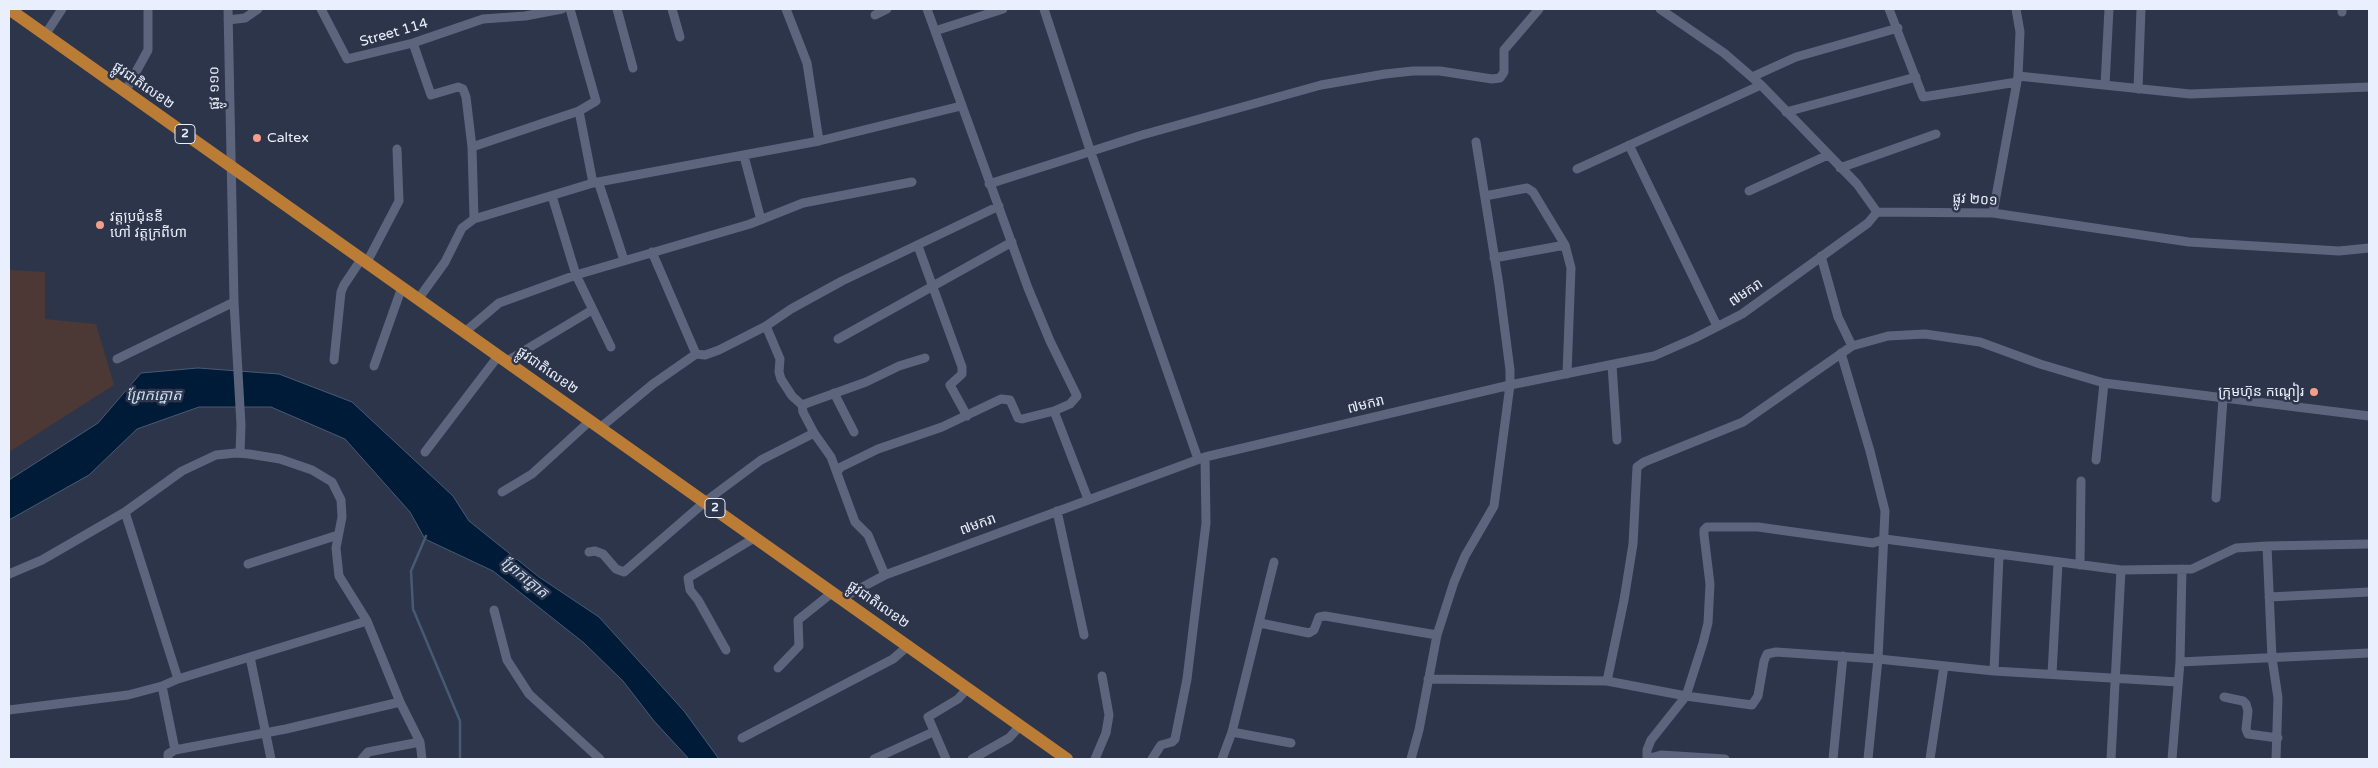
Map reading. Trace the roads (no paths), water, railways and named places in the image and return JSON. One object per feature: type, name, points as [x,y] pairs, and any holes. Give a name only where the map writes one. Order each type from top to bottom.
[{"type":"highway","name":"ផ្លូវជាតិលេខ២","points":[[9,9],[706,501],[1067,759]]},
{"type":"street","points":[[45,35],[62,9]]},
{"type":"street","points":[[124,92],[148,50],[148,9]]},
{"type":"street","name":"ផ្លូវ ១១០","points":[[228,9],[230,166],[236,359],[241,425],[240,453]]},
{"type":"street","points":[[228,20],[245,18],[258,9]]},
{"type":"street","name":"Street 114","points":[[321,9],[347,59],[413,44],[483,18],[525,16],[562,9]]},
{"type":"street","points":[[472,147],[579,111],[596,101],[570,9]]},
{"type":"street","points":[[617,9],[633,68]]},
{"type":"street","points":[[672,9],[680,37]]},
{"type":"street","points":[[786,9],[807,63],[819,141]]},
{"type":"street","points":[[875,15],[887,9]]},
{"type":"street","points":[[837,472],[841,468],[878,449],[942,427],[1005,398],[1010,400],[1018,418],[1027,418],[1054,411],[1070,404],[1077,396],[1045,330],[989,184],[926,9]]},
{"type":"street","points":[[934,31],[1003,9]]},
{"type":"street","points":[[1044,9],[1090,150],[1202,458],[1206,523],[1187,679],[1174,739],[1171,743],[1161,745],[1152,759]]},
{"type":"street","points":[[989,184],[1090,150],[1321,85],[1385,74],[1440,71],[1492,79],[1500,78],[1504,72],[1504,50],[1539,9]]},
{"type":"street","points":[[1660,9],[1724,53],[1761,85],[1857,184],[1877,212]]},
{"type":"street","points":[[1889,9],[1898,28],[1923,97],[2017,79],[2105,85],[2190,94],[2369,87]]},
{"type":"street","points":[[1993,213],[2017,79],[2020,32],[2016,9]]},
{"type":"street","points":[[2105,85],[2109,9]]},
{"type":"street","points":[[2138,89],[2142,9]]},
{"type":"street","points":[[1752,77],[1796,57],[1898,28]]},
{"type":"street","points":[[413,44],[431,95],[458,87],[462,89],[466,97],[472,147],[474,220]]},
{"type":"street","points":[[1786,112],[1916,77]]},
{"type":"street","points":[[1577,169],[1761,85]]},
{"type":"street","points":[[419,298],[445,262],[462,228],[474,220],[596,184],[819,141],[961,106]]},
{"type":"street","points":[[579,111],[596,184],[624,260]]},
{"type":"street","points":[[1840,168],[1936,134]]},
{"type":"street","points":[[1411,759],[1419,730],[1437,635],[1454,582],[1465,556],[1494,506],[1510,385],[1510,370],[1476,142]]},
{"type":"street","points":[[1629,145],[1718,326]]},
{"type":"street","points":[[334,360],[341,292],[348,278],[365,260],[399,201],[397,149]]},
{"type":"street","points":[[1749,191],[1828,155]]},
{"type":"street","points":[[744,156],[761,220]]},
{"type":"street","points":[[466,331],[498,303],[576,275],[761,220],[803,203],[912,182]]},
{"type":"street","points":[[1485,196],[1528,188],[1533,192],[1565,245],[1571,268],[1567,374]]},
{"type":"street","points":[[552,196],[576,275],[611,347]]},
{"type":"street","points":[[502,492],[532,474],[596,424],[696,354],[706,355],[719,350],[766,326],[791,309],[842,281],[999,206]]},
{"type":"street","name":"ផ្លូវ ២០១","points":[[1877,212],[1993,213],[2189,242],[2339,251],[2369,248]]},
{"type":"street","name":"៧មករា","points":[[778,668],[799,646],[798,620],[838,595],[885,575],[1202,458],[1510,385],[1654,356],[1742,314],[1868,223],[1877,212]]},
{"type":"street","points":[[838,339],[1012,242]]},
{"type":"street","points":[[1494,258],[1565,245]]},
{"type":"street","points":[[918,246],[963,371],[950,385],[967,416]]},
{"type":"street","points":[[652,252],[696,354]]},
{"type":"street","points":[[1821,256],[1838,317],[1852,346]]},
{"type":"street","points":[[374,366],[402,287]]},
{"type":"street","points":[[117,359],[234,302]]},
{"type":"street","points":[[424,452],[503,358],[592,310]]},
{"type":"street","points":[[766,326],[780,358],[781,379],[792,396],[802,405],[803,412],[814,433],[830,456],[854,522],[868,535],[885,575]]},
{"type":"street","points":[[1607,681],[1624,600],[1633,544],[1637,467],[1644,462],[1743,422],[1852,346],[1888,336],[1926,334],[1980,342],[2040,364],[2104,383],[2369,416]]},
{"type":"street","points":[[1841,353],[1870,451],[1885,511],[1878,659],[1868,759]]},
{"type":"street","points":[[802,405],[866,382],[899,366],[925,358]]},
{"type":"street","points":[[1612,365],[1616,440]]},
{"type":"street","points":[[2096,460],[2104,383]]},
{"type":"street","points":[[834,393],[854,432]]},
{"type":"street","points":[[2216,498],[2223,399]]},
{"type":"street","points":[[1054,411],[1088,499]]},
{"type":"street","points":[[589,552],[595,551],[603,554],[616,569],[624,572],[706,501],[761,460],[814,433]]},
{"type":"street","points":[[9,574],[42,560],[125,512],[182,471],[216,455],[240,453],[280,459],[312,470],[332,482],[342,500],[342,517],[336,548],[339,576],[367,621],[400,702],[420,742],[422,759]]},
{"type":"street","points":[[2080,565],[2081,482]]},
{"type":"street","points":[[1057,511],[1084,635]]},
{"type":"street","points":[[125,512],[178,679]]},
{"type":"street","points":[[1724,759],[1661,755],[1647,759],[1651,740],[1686,696],[1708,622],[1710,584],[1704,530],[1707,527],[1733,526],[1808,532],[1852,542],[1873,543],[1885,539],[2000,556],[2121,570],[2199,567],[2236,548],[2369,544]]},
{"type":"street","points":[[248,564],[338,535]]},
{"type":"street","points":[[726,650],[698,600],[690,590],[688,578],[756,537]]},
{"type":"street","points":[[2267,546],[2272,658],[2278,698],[2276,759]]},
{"type":"street","points":[[1994,671],[2000,556]]},
{"type":"street","points":[[1222,759],[1232,732],[1274,562]]},
{"type":"street","points":[[2052,674],[2058,563]]},
{"type":"street","points":[[2172,759],[2180,662],[2182,569]]},
{"type":"street","points":[[2110,759],[2121,570]]},
{"type":"street","points":[[2269,598],[2369,592]]},
{"type":"street","points":[[494,610],[508,660],[529,694],[600,759]]},
{"type":"street","points":[[1260,623],[1309,633],[1314,630],[1319,617],[1325,616],[1437,635]]},
{"type":"street","points":[[9,710],[128,695],[367,621]]},
{"type":"street","points":[[742,738],[893,659],[908,645]]},
{"type":"street","points":[[1428,679],[1607,681],[1686,696],[1752,705],[1758,696],[1764,661],[1768,654],[1776,652],[1878,659],[1994,671],[2178,682]]},
{"type":"street","points":[[2180,662],[2369,654]]},
{"type":"street","points":[[1833,759],[1843,656]]},
{"type":"street","points":[[250,657],[272,759]]},
{"type":"street","points":[[1930,759],[1944,666]]},
{"type":"street","points":[[1095,759],[1106,733],[1109,715],[1102,676]]},
{"type":"street","points":[[162,686],[175,750]]},
{"type":"street","points":[[946,759],[928,717],[958,699],[968,688]]},
{"type":"street","points":[[2224,697],[2242,701],[2246,704],[2248,711],[2246,729],[2248,734],[2278,738]]},
{"type":"street","points":[[168,759],[168,754],[175,750],[265,733],[400,702]]},
{"type":"street","points":[[972,759],[1009,738],[1020,726]]},
{"type":"street","points":[[874,759],[933,732]]},
{"type":"street","points":[[1232,732],[1291,743]]},
{"type":"street","points":[[362,759],[368,752],[420,742]]},
{"type":"water","name":"ព្រែកត្នោត","points":[[198,368],[279,374],[352,402],[453,496],[469,521],[539,577],[599,617],[684,711],[719,759],[689,759],[654,721],[623,681],[584,643],[493,571],[425,539],[410,512],[345,439],[271,407],[199,407],[137,429],[89,475],[9,520],[9,480],[98,423],[141,373]]},
{"type":"waterway","points":[[426,536],[411,571],[413,609],[460,721],[460,759]]},
{"type":"place","name":"Caltex","points":[[257,138]]},
{"type":"place","name":"វត្តប្រជុំននី ហៅ វត្តក្រពីហា","points":[[100,225]]},
{"type":"place","name":"ក្រុមហ៊ុន កណ្តៀរ","points":[[2314,392]]}]
